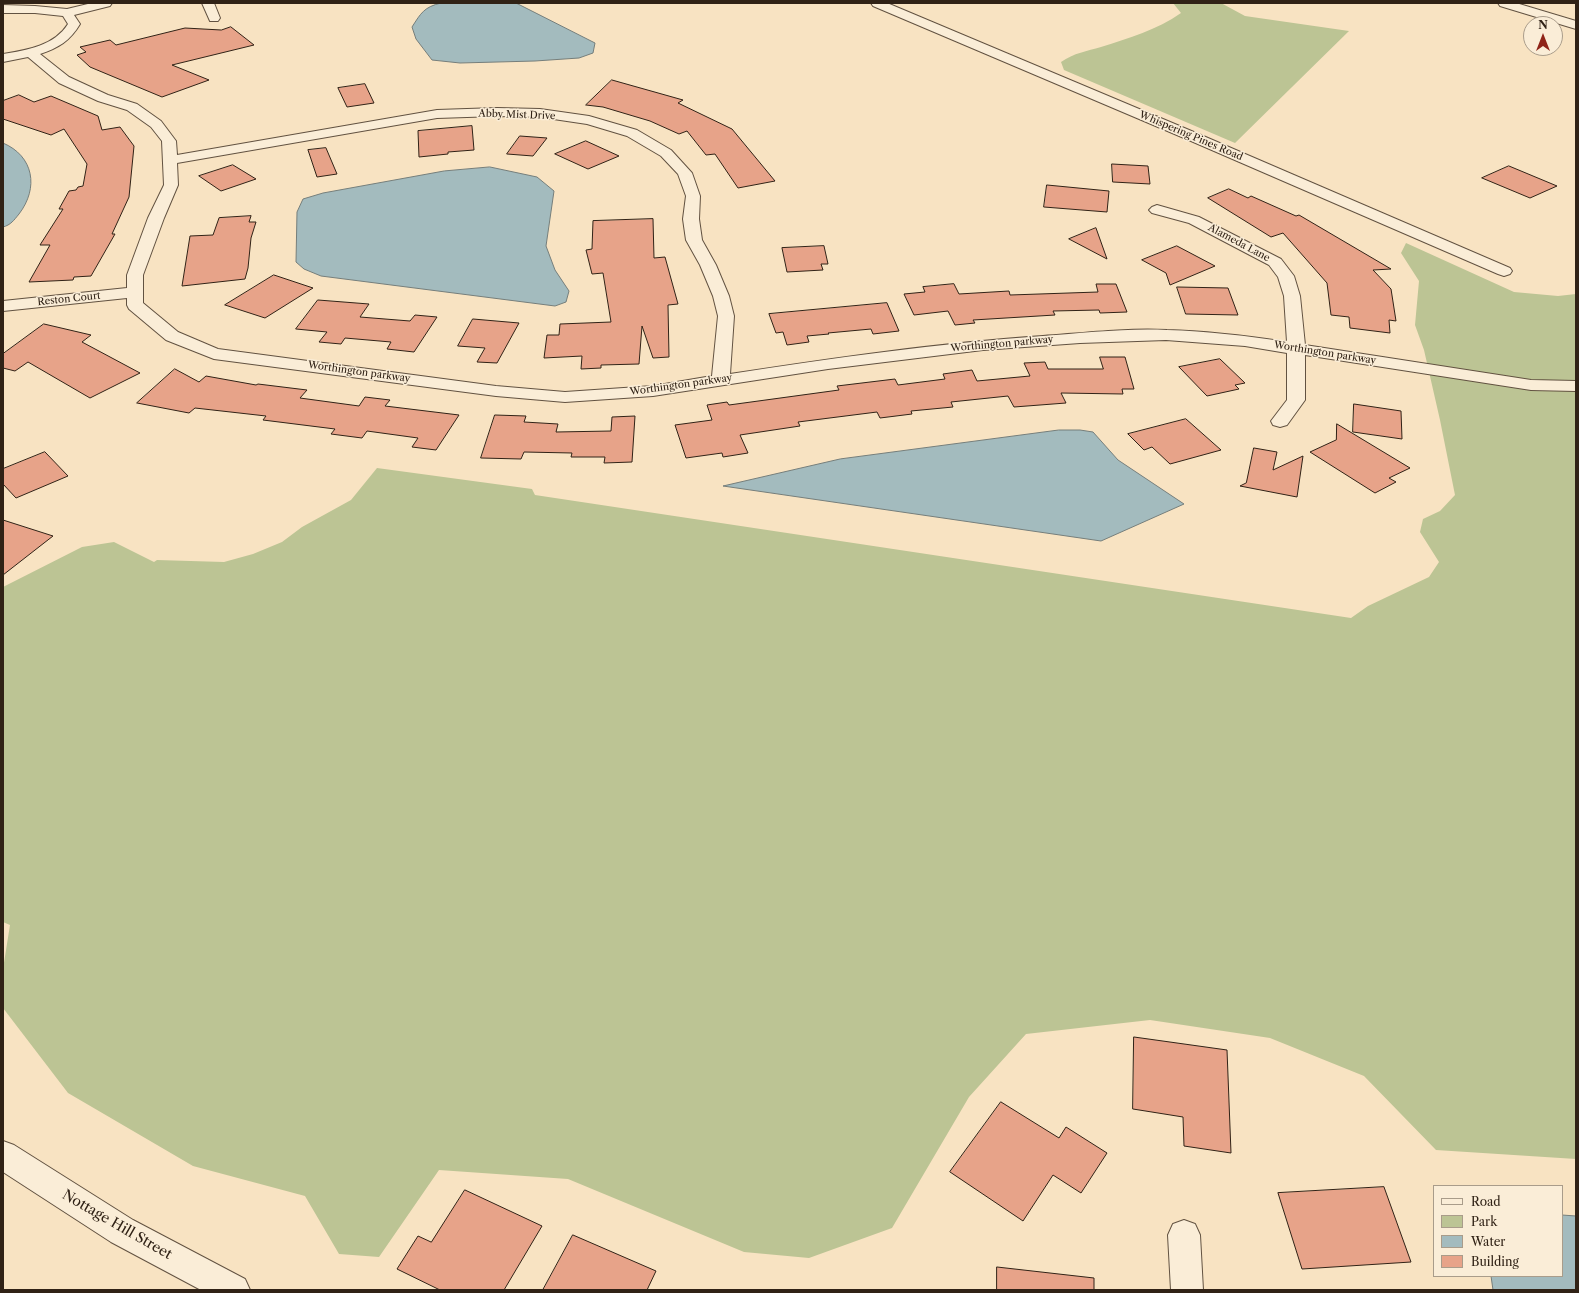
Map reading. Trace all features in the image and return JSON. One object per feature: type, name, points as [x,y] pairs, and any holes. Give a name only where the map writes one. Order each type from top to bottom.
[{"type":"street","points":[[3,9],[28,8],[67,13],[106,3]]},
{"type":"street","points":[[208,3],[214,18]]},
{"type":"street","name":"Whispering Pines Road","points":[[877,3],[1210,144],[1504,271]]},
{"type":"street","points":[[1504,3],[1576,25]]},
{"type":"street","points":[[3,58],[31,53],[55,44],[70,34],[74,24],[67,13]]},
{"type":"street","name":"Worthington parkway","points":[[31,53],[64,80],[103,98],[132,107],[156,124],[169,141],[171,185],[156,218],[135,275],[135,305],[172,336],[214,354],[496,391],[565,397],[653,391],[828,364],[976,346],[1080,338],[1166,335],[1245,341],[1523,384],[1576,386]]},
{"type":"street","name":"Abby Mist Drive","points":[[170,160],[437,114],[497,112],[540,113],[589,120],[632,132],[666,153],[685,173],[693,196],[691,219],[694,240],[708,265],[721,296],[726,316],[722,380]]},
{"type":"street","name":"Alameda Lane","points":[[1157,210],[1194,220],[1231,238],[1275,262],[1286,276],[1292,296],[1296,348],[1296,400],[1280,421]]},
{"type":"street","name":"Reston Court","points":[[3,306],[135,292]]},
{"type":"street","name":"Nottage Hill Street","points":[[3,1155],[122,1231],[234,1290]]},
{"type":"street","points":[[1184,1235],[1187,1290]]},
{"type":"green space","points":[[1173,3],[1221,3],[1245,16],[1349,31],[1235,143],[1064,70],[1061,62],[1071,56],[1142,33],[1172,19],[1181,13]]},
{"type":"green space","points":[[1406,243],[1514,292],[1558,296],[1576,294],[1576,1159],[1436,1150],[1364,1076],[1270,1038],[1150,1020],[1026,1034],[969,1097],[892,1228],[809,1258],[744,1252],[568,1179],[439,1170],[379,1257],[339,1254],[305,1196],[193,1166],[68,1093],[3,1008],[3,969],[10,925],[3,922],[3,587],[82,547],[114,542],[154,562],[157,560],[224,562],[253,554],[282,542],[302,527],[351,500],[377,468],[532,489],[535,495],[1351,618],[1368,606],[1429,577],[1439,562],[1420,532],[1423,519],[1440,511],[1455,495],[1424,350],[1415,325],[1419,281],[1401,253]]},
{"type":"water","points":[[441,3],[516,3],[595,43],[593,53],[579,58],[535,61],[460,63],[432,60],[416,39],[412,27],[424,11],[431,6]]},
{"type":"water","points":[[3,143],[21,156],[27,164],[31,184],[25,204],[19,214],[10,224],[3,227]]},
{"type":"water","points":[[490,167],[537,177],[554,191],[546,246],[555,270],[569,291],[566,302],[555,306],[321,276],[304,269],[296,262],[297,212],[303,199],[323,193],[444,171]]},
{"type":"water","points":[[1059,430],[1080,430],[1093,432],[1118,460],[1184,504],[1101,541],[723,486],[840,459]]},
{"type":"water","points":[[1563,1215],[1576,1216],[1576,1290],[1493,1290],[1491,1277],[1563,1277]]},
{"type":"building","points":[[231,27],[254,45],[172,65],[209,80],[162,97],[90,67],[77,55],[86,52],[80,47],[110,40],[116,45],[185,28],[221,30]]},
{"type":"building","points":[[612,80],[683,100],[678,103],[732,129],[775,181],[738,188],[715,154],[706,155],[687,131],[679,134],[650,121],[603,107],[586,105]]},
{"type":"building","points":[[365,84],[374,103],[347,107],[338,88]]},
{"type":"building","points":[[19,95],[34,102],[51,96],[98,116],[102,130],[120,127],[134,146],[129,197],[112,234],[115,234],[91,276],[74,277],[73,280],[29,282],[50,245],[40,245],[63,209],[59,209],[69,191],[76,190],[78,187],[83,186],[87,164],[64,129],[51,135],[3,119],[3,101]]},
{"type":"building","points":[[472,126],[474,150],[448,152],[448,154],[419,157],[418,131]]},
{"type":"building","points":[[520,136],[547,138],[533,156],[507,154]]},
{"type":"building","points":[[586,141],[619,156],[588,169],[555,154]]},
{"type":"building","points":[[326,148],[337,174],[317,177],[308,150]]},
{"type":"building","points":[[1112,164],[1148,166],[1150,184],[1113,182]]},
{"type":"building","points":[[233,165],[256,179],[221,191],[199,176]]},
{"type":"building","points":[[1509,166],[1557,186],[1530,198],[1482,178]]},
{"type":"building","points":[[1047,185],[1109,191],[1107,212],[1044,207]]},
{"type":"building","points":[[1229,189],[1248,198],[1251,196],[1296,216],[1299,215],[1391,269],[1373,270],[1391,289],[1396,321],[1389,320],[1390,333],[1350,328],[1349,317],[1331,315],[1327,283],[1283,233],[1271,237],[1208,198]]},
{"type":"building","points":[[251,216],[249,222],[256,222],[251,238],[248,268],[245,279],[182,286],[190,236],[213,235],[219,218]]},
{"type":"building","points":[[653,219],[654,258],[665,257],[678,304],[668,305],[669,357],[653,358],[642,326],[639,364],[601,365],[601,368],[581,369],[582,356],[544,358],[547,335],[559,335],[560,324],[611,322],[603,273],[592,274],[586,250],[592,249],[593,221]]},
{"type":"building","points":[[1096,228],[1107,259],[1069,239]]},
{"type":"building","points":[[824,246],[828,264],[821,264],[823,270],[787,272],[782,248]]},
{"type":"building","points":[[1177,246],[1215,266],[1170,285],[1166,273],[1142,260]]},
{"type":"building","points":[[274,275],[313,288],[265,318],[225,305]]},
{"type":"building","points":[[954,284],[959,294],[1009,291],[1010,295],[1098,292],[1096,284],[1116,284],[1127,312],[1100,313],[1099,310],[1053,311],[1055,315],[973,320],[975,323],[955,325],[948,311],[914,315],[904,294],[925,292],[923,287]]},
{"type":"building","points":[[1177,287],[1228,288],[1238,315],[1186,314]]},
{"type":"building","points":[[318,300],[369,304],[360,317],[410,321],[415,315],[437,317],[414,352],[387,349],[391,342],[345,338],[341,344],[319,342],[327,332],[296,329]]},
{"type":"building","points":[[887,303],[899,331],[873,334],[871,329],[828,333],[829,334],[807,336],[809,342],[787,345],[783,332],[776,333],[769,314]]},
{"type":"building","points":[[473,319],[519,323],[497,363],[477,362],[485,348],[458,346]]},
{"type":"building","points":[[44,324],[91,335],[82,342],[140,373],[90,398],[28,362],[15,371],[3,368],[3,354]]},
{"type":"building","points":[[1100,357],[1125,357],[1134,389],[1122,389],[1123,394],[1061,393],[1066,403],[1014,407],[1008,396],[951,402],[953,407],[911,411],[912,414],[880,418],[877,412],[798,422],[800,426],[740,435],[748,453],[723,457],[722,453],[686,458],[675,425],[712,420],[707,405],[727,402],[729,405],[839,390],[837,386],[895,379],[898,385],[945,379],[943,374],[972,370],[977,381],[1030,376],[1024,363],[1045,362],[1048,369],[1103,369]]},
{"type":"building","points":[[1220,359],[1245,383],[1235,385],[1239,389],[1207,396],[1179,367]]},
{"type":"building","points":[[175,369],[199,382],[206,376],[256,385],[307,390],[300,398],[359,406],[365,397],[390,400],[385,406],[459,415],[436,450],[412,447],[418,438],[367,431],[362,438],[331,434],[335,429],[263,420],[266,416],[195,408],[189,413],[137,403]]},
{"type":"building","points":[[1354,404],[1401,411],[1402,439],[1353,432]]},
{"type":"building","points":[[495,415],[526,416],[524,422],[558,424],[556,432],[611,431],[612,417],[635,416],[632,462],[604,463],[605,457],[571,457],[572,453],[524,452],[521,459],[481,458]]},
{"type":"building","points":[[1186,419],[1221,450],[1170,464],[1152,447],[1144,450],[1128,434]]},
{"type":"building","points":[[1337,424],[1410,468],[1389,478],[1396,482],[1375,493],[1310,452],[1336,440]]},
{"type":"building","points":[[1254,448],[1277,452],[1273,470],[1303,456],[1297,497],[1240,486],[1246,483]]},
{"type":"building","points":[[45,452],[68,476],[16,498],[3,484],[3,469]]},
{"type":"building","points":[[3,520],[53,536],[3,575]]},
{"type":"building","points":[[1134,1037],[1227,1050],[1231,1153],[1184,1146],[1183,1117],[1133,1109]]},
{"type":"building","points":[[1001,1102],[1059,1138],[1066,1127],[1107,1153],[1081,1193],[1053,1175],[1023,1221],[950,1172]]},
{"type":"building","points":[[1384,1187],[1411,1262],[1302,1269],[1278,1193]]},
{"type":"building","points":[[465,1190],[542,1226],[504,1290],[440,1290],[397,1269],[418,1236],[431,1242]]},
{"type":"building","points":[[573,1235],[656,1271],[647,1290],[543,1290]]},
{"type":"building","points":[[997,1267],[1094,1278],[1094,1290],[997,1290]]}]
